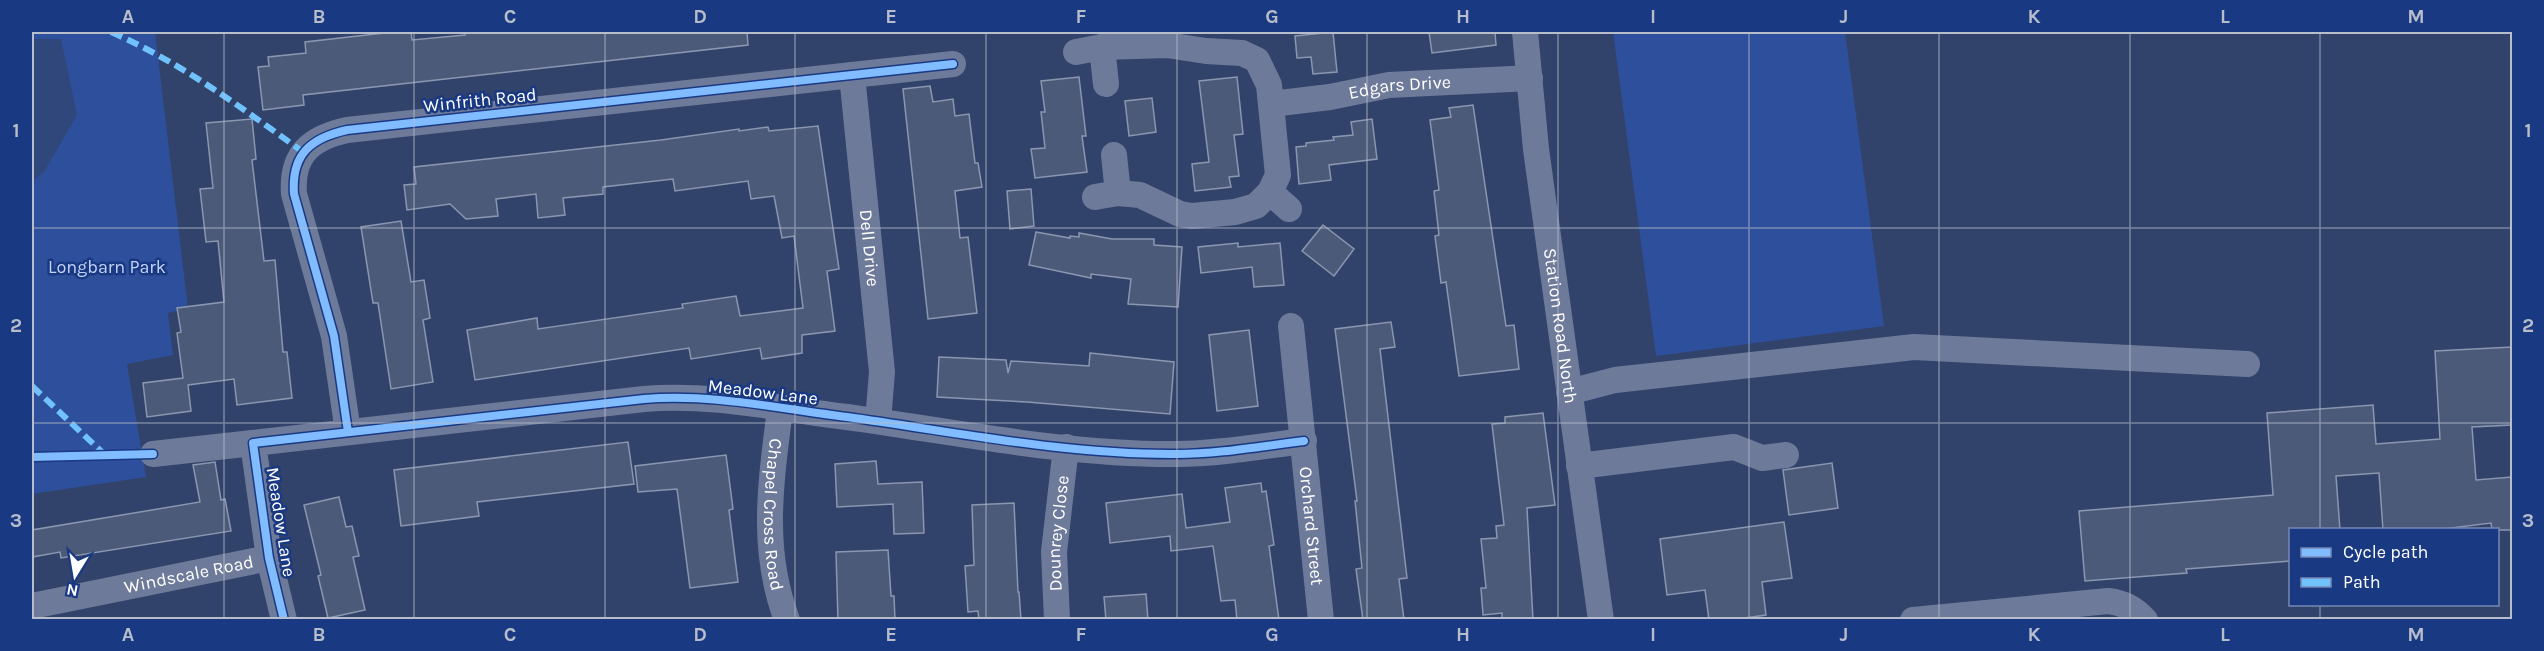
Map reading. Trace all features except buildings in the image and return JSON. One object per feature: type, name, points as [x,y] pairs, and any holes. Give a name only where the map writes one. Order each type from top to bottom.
[{"type":"street","name":"Station Road North","points":[[1525,32],[1536,149],[1601,620]]},
{"type":"street","points":[[1076,52],[1102,47],[1167,45],[1250,55],[1257,60],[1266,76],[1278,175],[1270,192],[1256,206],[1247,210],[1205,217],[1179,214],[1140,195],[1107,195],[1113,155]]},
{"type":"street","points":[[1102,47],[1106,84]]},
{"type":"street","name":"Winfrith Road","points":[[348,432],[331,326],[294,194],[294,171],[310,144],[347,129],[953,64]]},
{"type":"street","name":"Dell Drive","points":[[852,75],[882,372],[878,421]]},
{"type":"street","name":"Edgars Drive","points":[[1271,104],[1330,97],[1389,85],[1530,78]]},
{"type":"street","points":[[1270,192],[1289,209]]},
{"type":"street","name":"Orchard Street","points":[[1291,326],[1321,620]]},
{"type":"street","points":[[1569,392],[1615,380],[1914,347],[2247,364]]},
{"type":"street","name":"Meadow Lane","points":[[153,454],[661,398],[699,399],[1066,447],[1179,454],[1211,453],[1304,441]]},
{"type":"street","name":"Chapel Cross Road","points":[[780,409],[770,496],[769,539],[774,576],[787,620]]},
{"type":"street","name":"Meadow Lane","points":[[253,443],[269,558],[284,620]]},
{"type":"street","name":"Dounrey Close","points":[[1057,620],[1054,552],[1066,447]]},
{"type":"street","points":[[1580,466],[1734,447],[1762,458],[1786,455]]},
{"type":"street","name":"Windscale Road","points":[[37,610],[269,558]]},
{"type":"street","points":[[1914,619],[1968,617],[2108,601],[2122,603],[2136,610],[2145,620]]},
{"type":"green space","name":"Longbarn Park","points":[[32,32],[155,32],[188,308],[168,313],[173,355],[127,364],[146,477],[32,494]]},
{"type":"green space","points":[[1613,32],[1845,32],[1884,326],[1656,356]]},
{"type":"shaded area","points":[[32,39],[61,39],[77,115],[44,172],[32,182]]},
{"type":"marked path","points":[[111,32],[162,57],[234,103],[303,152]]},
{"type":"marked path","points":[[32,386],[104,454]]},
{"type":"cycle path","points":[[348,432],[334,336],[294,194],[296,168],[300,158],[314,143],[334,133],[347,130],[953,64]]},
{"type":"cycle path","points":[[284,620],[269,558],[253,443],[669,398],[746,403],[1012,442],[1094,451],[1193,454],[1304,441]]},
{"type":"cycle path","points":[[32,457],[153,454]]}]
